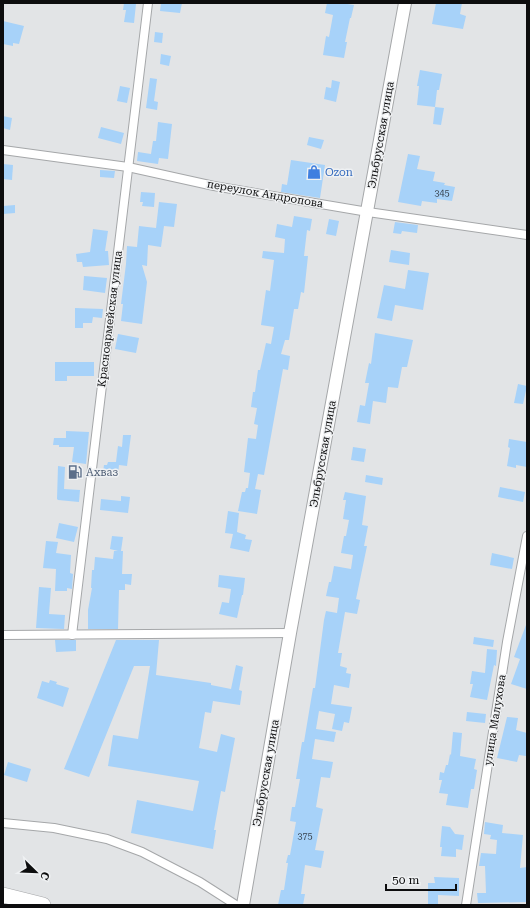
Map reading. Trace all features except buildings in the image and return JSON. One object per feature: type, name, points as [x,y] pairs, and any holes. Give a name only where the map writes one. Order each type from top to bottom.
[{"type":"highway","points":[[3,894],[43,905]]},
{"type":"street","name":"Красноармейская улица","points":[[72,635],[148,3]]},
{"type":"street","name":"Эльбрусская улица","points":[[243,905],[290,633],[405,3]]},
{"type":"street","name":"переулок Андропова","points":[[3,150],[128,167],[214,186],[368,212],[527,235]]},
{"type":"street","name":"улица Малухова","points":[[466,905],[507,642],[527,536]]},
{"type":"street","points":[[3,635],[290,633]]},
{"type":"street","points":[[3,823],[54,828],[107,839],[142,852],[200,882],[236,905]]},
{"type":"place","name":"Ozon","points":[[314,172]]},
{"type":"place","name":"Ахваз","points":[[75,472]]}]
